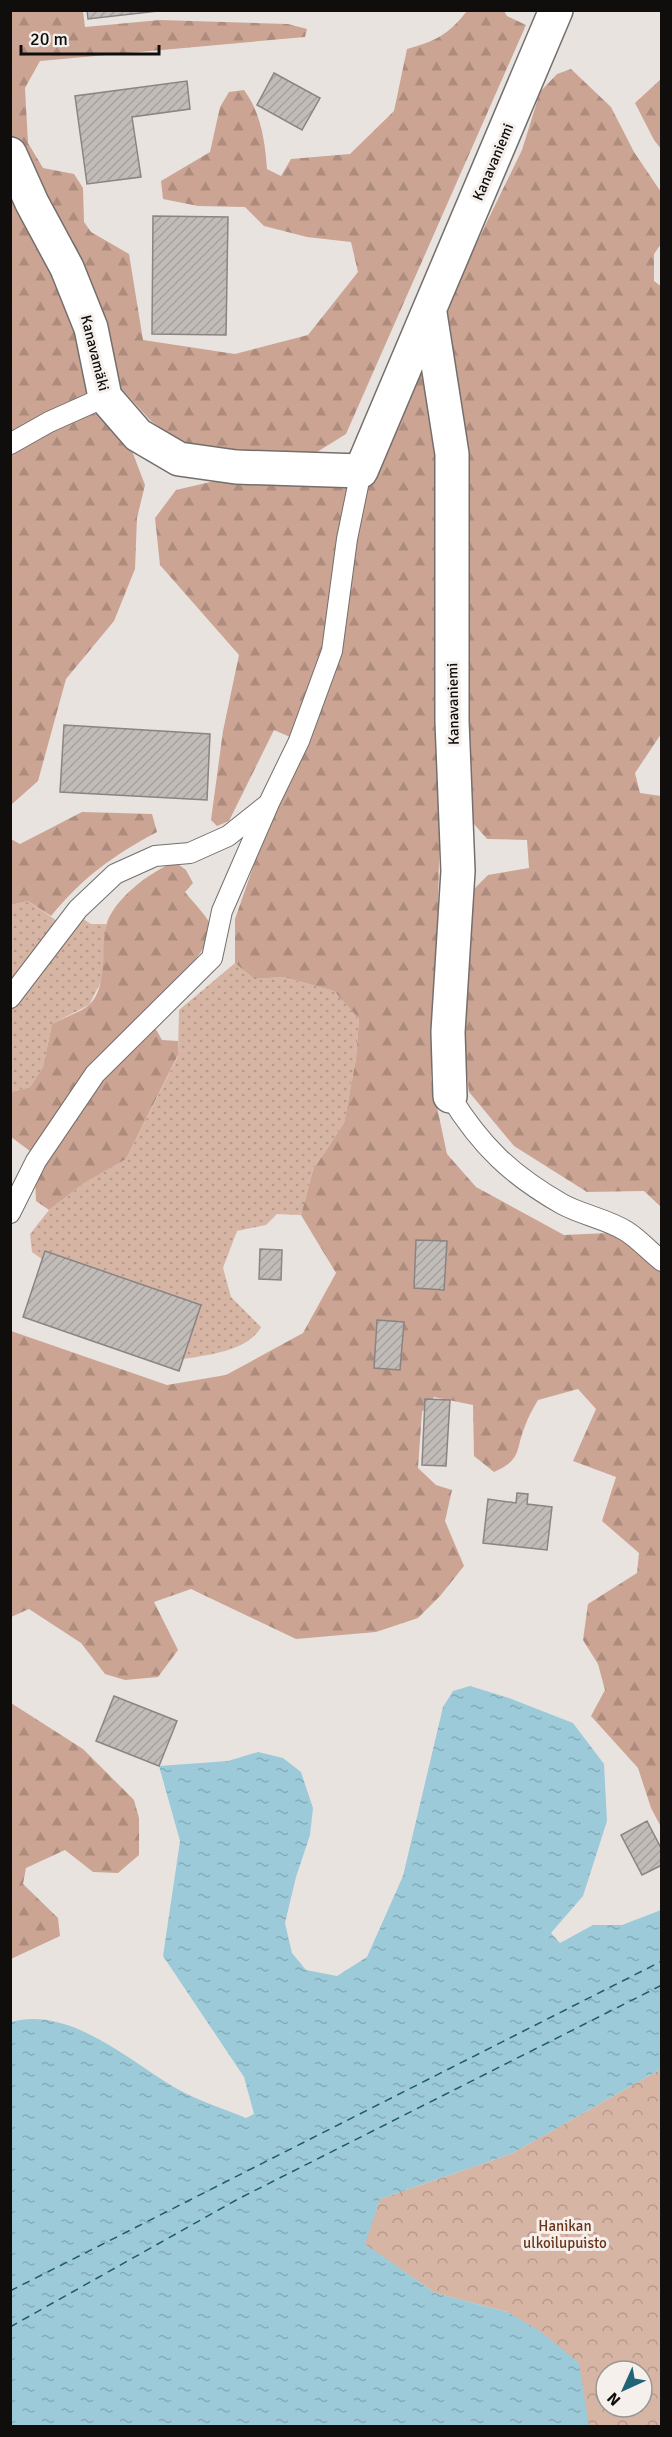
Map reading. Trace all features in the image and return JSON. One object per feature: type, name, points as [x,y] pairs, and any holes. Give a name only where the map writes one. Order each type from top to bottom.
[{"type":"street","name":"Kanavaniemi","points":[[361,471],[430,313],[556,10]]},
{"type":"street","name":"Kanavamäki","points":[[10,154],[32,203],[67,268],[91,328],[105,397],[138,435],[179,459],[236,467],[361,471]]},
{"type":"street","name":"Kanavaniemi","points":[[430,313],[452,454],[452,721],[458,871],[448,1032],[450,1096]]},
{"type":"lane","points":[[10,444],[48,422],[105,397]]},
{"type":"lane","points":[[10,1213],[36,1161],[94,1074],[212,958],[222,911],[299,741],[332,651],[346,539],[361,471]]},
{"type":"lane","points":[[10,998],[78,909],[115,874],[155,856],[190,853],[228,836],[269,803]]},
{"type":"lane","points":[[450,1096],[471,1129],[500,1161],[529,1183],[565,1205],[627,1231],[662,1261]]},
{"type":"green space","points":[[11,11],[83,11],[85,27],[160,20],[288,24],[307,29],[305,37],[40,61],[25,88],[28,143],[43,168],[74,174],[83,188],[84,222],[91,232],[129,254],[143,340],[235,354],[308,335],[358,272],[351,242],[307,237],[264,226],[245,207],[198,206],[163,199],[161,181],[210,152],[220,107],[229,92],[244,90],[250,99],[261,128],[267,169],[281,176],[291,159],[350,154],[394,111],[407,49],[441,36],[454,26],[467,11],[504,11],[507,16],[526,25],[346,434],[309,457],[184,445],[151,421],[107,373],[113,431],[132,451],[145,485],[137,518],[135,569],[114,621],[66,679],[38,781],[11,805],[10,197],[21,193],[11,173]]},
{"type":"green space","points":[[571,69],[611,107],[634,152],[661,192],[661,244],[654,254],[654,281],[662,287],[661,734],[635,773],[640,793],[661,796],[661,1207],[644,1191],[587,1192],[514,1146],[469,1092],[461,1026],[464,899],[488,875],[529,868],[527,840],[487,839],[467,816],[441,316],[522,150],[540,92],[557,74]]},
{"type":"green space","points":[[662,79],[661,149],[635,103]]},
{"type":"green space","points":[[419,365],[427,369],[440,478],[443,668],[437,954],[431,1079],[447,1154],[476,1187],[564,1235],[608,1233],[634,1247],[661,1272],[661,1827],[651,1808],[638,1768],[591,1716],[605,1690],[598,1664],[583,1640],[588,1604],[637,1573],[639,1553],[602,1521],[616,1477],[573,1461],[596,1409],[578,1389],[538,1400],[526,1423],[514,1458],[510,1463],[494,1472],[474,1456],[473,1405],[434,1397],[422,1412],[418,1468],[436,1485],[452,1490],[445,1521],[464,1566],[440,1596],[418,1618],[376,1632],[296,1639],[191,1589],[154,1602],[178,1650],[158,1677],[125,1680],[105,1674],[81,1643],[29,1609],[11,1617],[11,1331],[167,1385],[226,1375],[303,1333],[336,1273],[301,1215],[313,1170],[344,1123],[356,1059],[359,1019],[334,991],[283,977],[254,979],[235,963],[235,919],[275,804],[304,743],[274,730],[229,821],[217,826],[211,820],[223,731],[239,655],[160,565],[155,518],[176,490],[223,479],[324,479],[372,483],[413,372]]},
{"type":"green space","points":[[82,812],[152,814],[157,832],[127,849],[87,878],[51,916],[28,901],[11,905],[11,839],[20,844]]},
{"type":"green space","points":[[175,862],[186,870],[193,883],[185,892],[207,918],[210,932],[206,943],[188,969],[145,1010],[162,1040],[178,1041],[178,1055],[126,1159],[83,1184],[49,1210],[36,1201],[34,1154],[11,1137],[11,1092],[30,1087],[43,1067],[52,1024],[85,1008],[95,998],[103,968],[106,926],[116,906],[144,879]]},
{"type":"green space","points":[[28,901],[57,921],[11,984],[11,905]]},
{"type":"green space","points":[[82,918],[91,924],[106,924],[102,980],[89,1005],[52,1024],[43,1067],[30,1087],[11,1092],[10,1010]]},
{"type":"green space","points":[[235,963],[254,979],[283,977],[334,991],[359,1019],[356,1059],[344,1123],[313,1170],[301,1215],[277,1214],[266,1225],[237,1231],[223,1268],[231,1297],[261,1327],[247,1342],[237,1347],[183,1359],[201,1305],[43,1260],[32,1252],[30,1234],[49,1210],[83,1184],[126,1159],[178,1056],[179,1010]]},
{"type":"green space","points":[[11,1703],[83,1749],[134,1800],[139,1818],[139,1855],[118,1873],[93,1872],[65,1850],[26,1868],[23,1884],[58,1918],[60,1936],[11,1959]]},
{"type":"green space","name":"Hanikan ulkoilupuisto","points":[[661,2069],[661,2426],[589,2426],[507,2312],[435,2293],[364,2244],[380,2199],[511,2154]]},
{"type":"water","points":[[470,1686],[509,1698],[573,1723],[604,1764],[607,1821],[583,1896],[551,1933],[560,1943],[593,1925],[622,1925],[661,1910],[661,2069],[511,2154],[380,2199],[365,2244],[435,2293],[507,2312],[540,2331],[579,2363],[589,2426],[11,2426],[11,2022],[33,2019],[54,2021],[76,2028],[97,2038],[191,2096],[246,2118],[254,2114],[244,2077],[163,1956],[180,1841],[159,1766],[228,1761],[258,1752],[283,1758],[301,1772],[313,1808],[310,1835],[296,1877],[285,1923],[292,1953],[306,1970],[337,1976],[367,1957],[403,1876],[443,1707],[453,1691]]},
{"type":"building","points":[[87,10],[167,10],[88,19]]},
{"type":"building","points":[[274,73],[320,98],[302,130],[257,105]]},
{"type":"building","points":[[187,81],[190,109],[132,117],[141,177],[87,184],[75,96]]},
{"type":"building","points":[[153,216],[228,217],[226,335],[152,334]]},
{"type":"building","points":[[64,725],[210,734],[207,800],[60,792]]},
{"type":"building","points":[[416,1240],[447,1241],[444,1290],[414,1288]]},
{"type":"building","points":[[260,1249],[282,1250],[281,1280],[259,1279]]},
{"type":"building","points":[[45,1251],[201,1305],[179,1371],[23,1317]]},
{"type":"building","points":[[377,1320],[404,1322],[400,1370],[374,1368]]},
{"type":"building","points":[[425,1399],[450,1400],[446,1466],[422,1465]]},
{"type":"building","points":[[517,1493],[528,1494],[527,1504],[552,1507],[547,1550],[483,1543],[488,1499],[516,1503]]},
{"type":"building","points":[[114,1696],[177,1721],[159,1766],[96,1741]]},
{"type":"building","points":[[647,1821],[662,1850],[662,1865],[642,1875],[621,1835]]},
{"type":"ferry route","points":[[10,2291],[662,1961]]},
{"type":"ferry route","points":[[10,2327],[238,2199],[662,1985]]}]
